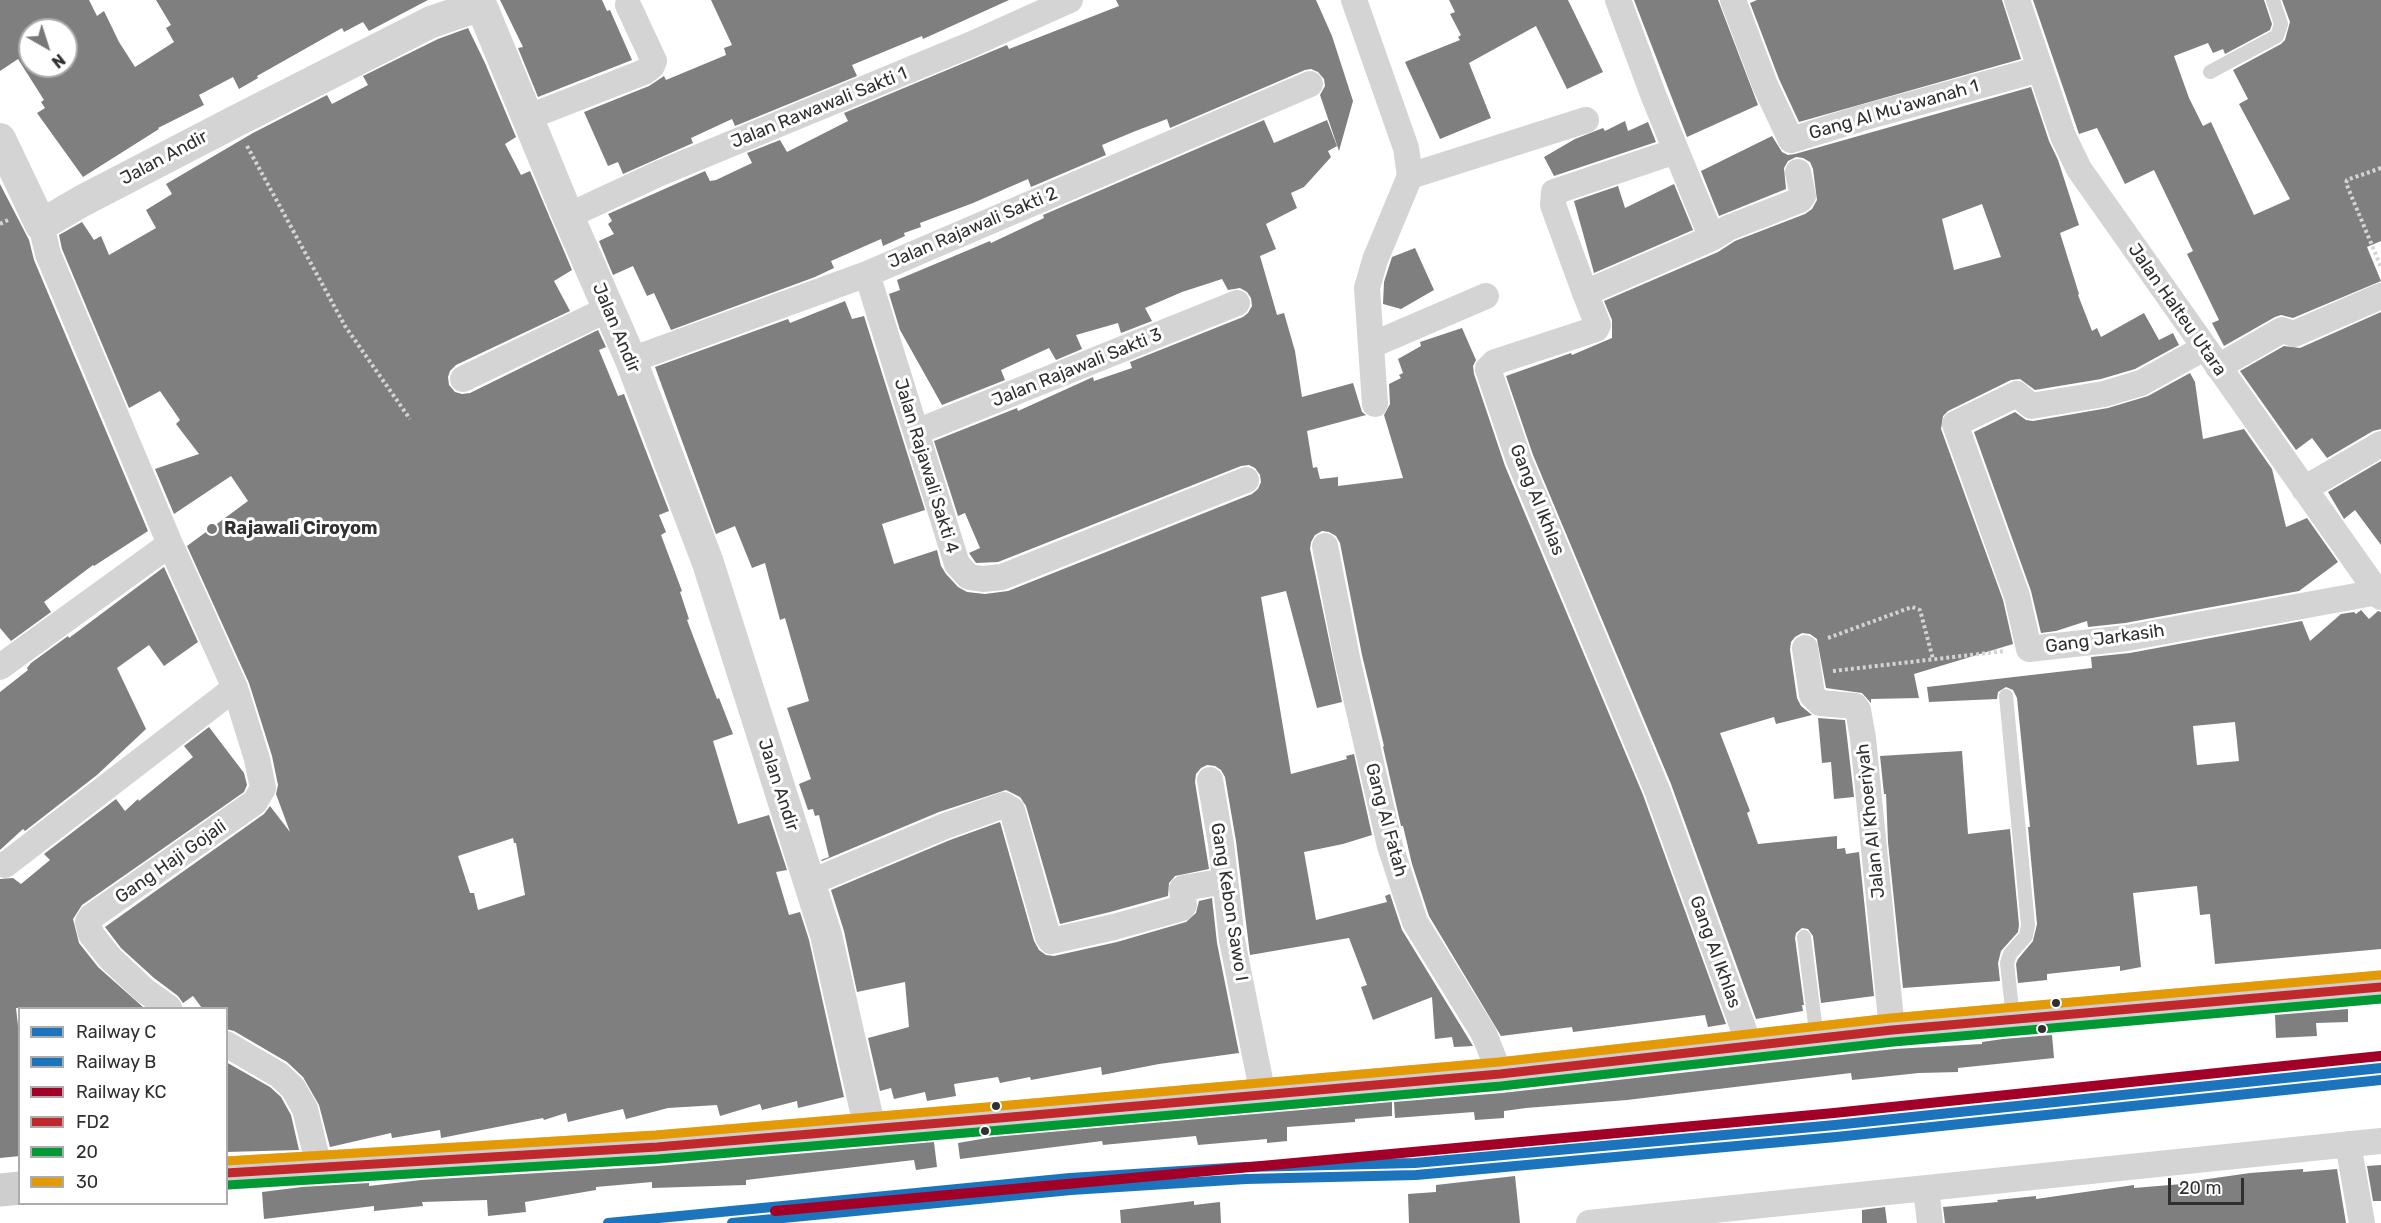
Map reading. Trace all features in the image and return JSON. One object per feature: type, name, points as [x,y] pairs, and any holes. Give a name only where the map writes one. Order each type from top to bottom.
[{"type":"main road","points":[[228,1173],[657,1147],[870,1129],[1500,1074],[2013,1018],[2381,987]]},
{"type":"main road","points":[[0,1190],[18,1188]]},
{"type":"street","name":"Jalan Rawawali Sakti 1","points":[[568,216],[658,174],[972,44],[1070,0]]},
{"type":"street","points":[[1354,0],[1407,148],[1410,176],[1375,260],[1367,288],[1375,404]]},
{"type":"street","points":[[1618,0],[1654,97],[1712,238]]},
{"type":"street","name":"Gang Al Mu'awanah 1","points":[[1733,0],[1765,85],[1791,141],[1862,118],[2040,69]]},
{"type":"street","name":"Jalan Halteu Utara","points":[[2017,0],[2063,136],[2079,169],[2379,595]]},
{"type":"street","name":"Jalan Andir","points":[[41,225],[82,201],[431,22],[480,3],[526,118],[631,360],[708,563],[826,935],[870,1129]]},
{"type":"street","points":[[526,118],[644,72],[652,66],[654,61],[628,5]]},
{"type":"street","name":"Jalan Rajawali Sakti 2","points":[[631,360],[867,274],[1310,84]]},
{"type":"street","points":[[1410,176],[1586,120]]},
{"type":"street","points":[[0,139],[41,225],[48,254],[170,544],[235,688],[5,865]]},
{"type":"street","points":[[1676,151],[1554,192],[1552,206],[1585,293],[1712,238],[1728,228],[1800,200],[1803,191],[1798,172]]},
{"type":"street","name":"Jalan Rajawali Sakti 4","points":[[867,274],[957,564],[969,577],[1002,578],[1246,480]]},
{"type":"street","name":"Gang Al Ikhlas","points":[[1585,293],[1598,325],[1596,330],[1495,362],[1488,369],[1489,377],[1519,460],[1657,790],[1750,1047]]},
{"type":"street","points":[[1372,345],[1486,296]]},
{"type":"street","points":[[2211,358],[2282,330],[2294,334],[2381,296]]},
{"type":"street","name":"Jalan Rajawali Sakti 3","points":[[916,432],[1238,303]]},
{"type":"street","points":[[463,379],[608,309]]},
{"type":"street","name":"Gang Jarkasih","points":[[2211,358],[2104,394],[2031,406],[2017,394],[1955,424],[2017,596],[2030,649],[2127,638],[2379,595]]},
{"type":"street","points":[[2304,489],[2381,444]]},
{"type":"street","points":[[0,667],[170,544]]},
{"type":"street","name":"Gang Al Fatah","points":[[1325,546],[1347,658],[1390,846],[1411,911],[1415,922],[1484,1034],[1500,1074]]},
{"type":"street","name":"Jalan Al Khoeriyah","points":[[1805,648],[1812,695],[1820,703],[1855,706],[1858,710],[1863,738],[1892,1030]]},
{"type":"street","name":"Gang Haji Gojali","points":[[168,1007],[144,990],[110,958],[91,934],[88,922],[255,802],[263,788],[257,759],[235,688]]},
{"type":"street","name":"Gang Kebon Sawo I","points":[[1210,780],[1221,844],[1232,940],[1263,1095]]},
{"type":"street","points":[[809,883],[945,826],[1004,805],[1012,810],[1051,941],[1114,927],[1182,908],[1184,905],[1183,888],[1225,880]]},
{"type":"street","points":[[228,1045],[279,1076],[293,1088],[305,1109],[320,1167]]},
{"type":"street","points":[[1589,1223],[1746,1215],[1926,1188],[2381,1141]]},
{"type":"street","points":[[2348,1144],[2362,1223]]},
{"type":"street","points":[[1926,1188],[1930,1223]]},
{"type":"lane","points":[[2211,72],[2277,36],[2281,24],[2273,0]]},
{"type":"lane","points":[[2006,696],[2028,925],[2026,936],[2010,954],[2007,963],[2013,1018]]},
{"type":"lane","points":[[1804,936],[1817,1040]]},
{"type":"path","points":[[234,122],[345,326],[410,419]]},
{"type":"path","points":[[2381,168],[2347,180],[2346,183],[2381,267]]},
{"type":"path","points":[[1805,648],[1844,631],[1912,607],[1920,609],[1933,659]]},
{"type":"path","points":[[1808,674],[2030,649]]},
{"type":"building","points":[[0,0],[89,0],[97,16],[104,11],[119,42],[135,67],[174,42],[166,28],[171,25],[156,0],[428,0],[369,31],[363,22],[344,32],[342,28],[257,76],[258,78],[239,89],[233,77],[199,95],[204,105],[158,128],[83,177],[37,113],[45,108],[41,102],[44,100],[30,78],[78,78],[78,18],[18,18],[18,59],[0,71]]},
{"type":"building","points":[[500,0],[602,0],[607,11],[610,10],[632,60],[538,97],[518,48],[523,47]]},
{"type":"building","points":[[711,0],[1009,0],[923,39],[922,36],[852,65],[857,76],[735,126],[732,119],[691,138],[693,143],[623,174],[618,162],[608,166],[584,112],[649,86],[664,76],[666,80],[726,55],[724,48],[732,45]]},
{"type":"building","points":[[1116,0],[1316,0],[1332,36],[1353,101],[1339,151],[1320,95],[1325,86],[1324,79],[1318,72],[1311,69],[1305,70],[1170,128],[1167,119],[1133,132],[1102,145],[1106,155],[1031,187],[1028,179],[920,223],[921,227],[904,233],[905,236],[883,246],[881,239],[831,261],[834,268],[815,277],[671,330],[654,293],[647,296],[633,266],[613,275],[599,241],[614,234],[608,224],[612,221],[608,214],[705,171],[710,181],[716,180],[752,163],[747,153],[780,140],[787,152],[848,121],[844,113],[1007,45],[1009,49],[1119,6]]},
{"type":"building","points":[[1449,0],[1568,0],[1603,72],[1567,89],[1536,26],[1469,63],[1491,118],[1440,139],[1405,62],[1460,40],[1458,37],[1461,35],[1450,14],[1455,12]]},
{"type":"building","points":[[1634,0],[1718,0],[1758,105],[1687,137]]},
{"type":"building","points":[[1757,0],[2002,0],[2021,59],[1799,122],[1779,79],[1750,3]]},
{"type":"building","points":[[2033,0],[2264,0],[2272,24],[2270,30],[2225,54],[2223,49],[2213,53],[2208,43],[2174,56],[2189,98],[2203,126],[2211,122],[2254,215],[2290,199],[2239,104],[2248,99],[2233,70],[2285,40],[2290,22],[2282,0],[2381,0],[2381,241],[2367,247],[2381,281],[2293,318],[2281,315],[2275,317],[2224,346],[2212,323],[2219,320],[2187,254],[2193,251],[2154,170],[2125,184],[2097,128],[2079,134]]},
{"type":"building","points":[[468,28],[485,63],[516,137],[505,144],[521,175],[530,171],[572,270],[554,281],[570,311],[456,365],[450,371],[449,385],[455,392],[470,393],[598,330],[606,347],[599,350],[618,396],[624,394],[669,511],[659,515],[666,532],[661,535],[682,591],[680,592],[689,619],[687,620],[733,734],[713,741],[738,824],[769,815],[787,870],[776,872],[789,915],[800,912],[809,940],[844,1097],[798,1108],[797,1101],[762,1110],[760,1104],[720,1116],[717,1105],[668,1108],[626,1119],[623,1109],[568,1122],[566,1113],[544,1120],[543,1118],[441,1138],[440,1130],[392,1138],[391,1133],[330,1147],[319,1105],[303,1077],[287,1062],[228,1030],[228,1007],[201,1007],[193,996],[183,1003],[178,996],[121,948],[105,927],[264,814],[270,806],[290,832],[276,794],[278,785],[272,756],[249,683],[187,546],[248,501],[231,476],[174,514],[155,469],[199,454],[176,424],[180,420],[160,391],[129,408],[62,249],[59,235],[82,222],[94,240],[101,236],[109,255],[156,228],[146,210],[172,194],[166,184],[253,133],[327,95],[332,104],[368,85],[363,76],[438,39]],"holes":[[[513,838],[516,843],[525,895],[478,910],[474,893],[470,893],[458,856]]]},
{"type":"building","points":[[2031,87],[2079,225],[2060,233],[2078,295],[2092,331],[2097,328],[2101,337],[2144,313],[2159,340],[2173,333],[2179,345],[2135,369],[2101,379],[2035,390],[2020,379],[2011,380],[1948,411],[1943,416],[1941,429],[2003,600],[2013,644],[1914,674],[1919,698],[1871,699],[1871,703],[1862,693],[1826,688],[1817,639],[1810,634],[1802,633],[1791,642],[1790,650],[1797,698],[1801,706],[1812,715],[1776,724],[1774,717],[1720,733],[1750,811],[1747,813],[1758,844],[1837,836],[1837,849],[1845,848],[1846,854],[1859,852],[1874,996],[1821,1003],[1813,936],[1808,929],[1802,928],[1796,933],[1795,938],[1803,1011],[1756,1019],[1671,784],[1533,455],[1506,376],[1571,353],[1572,355],[1612,338],[1612,320],[1604,301],[1718,252],[1735,241],[1805,214],[1812,209],[1817,200],[1813,169],[1810,162],[1803,158],[1796,157],[1788,161],[1784,168],[1786,189],[1719,216],[1701,171],[1772,136],[1782,152],[1788,155]],"holes":[[[1982,204],[2001,257],[1954,270],[1942,219]]]},
{"type":"building","points":[[1264,120],[1274,143],[1327,120],[1337,146],[1328,151],[1331,157],[1304,187],[1291,193],[1297,208],[1266,224],[1276,249],[1260,256],[1277,315],[1284,313],[1295,351],[1302,397],[1353,383],[1362,412],[1366,415],[1307,431],[1313,468],[1317,467],[1320,479],[1338,477],[1338,486],[1403,478],[1384,415],[1390,404],[1389,384],[1401,378],[1399,375],[1403,373],[1398,359],[1421,346],[1420,342],[1462,328],[1476,360],[1473,366],[1474,374],[1505,466],[1643,795],[1726,1024],[1708,1027],[1705,1015],[1573,1032],[1572,1027],[1501,1036],[1429,916],[1412,864],[1403,826],[1401,826],[1362,655],[1340,543],[1336,536],[1329,532],[1322,531],[1315,535],[1310,549],[1342,702],[1317,708],[1286,591],[1261,597],[1291,774],[1347,759],[1346,756],[1354,754],[1372,835],[1304,852],[1316,920],[1387,902],[1385,896],[1390,894],[1402,930],[1473,1046],[1454,1047],[1452,1037],[1435,1039],[1432,997],[1373,1020],[1361,987],[1367,985],[1349,938],[1250,955],[1236,841],[1225,777],[1215,766],[1207,765],[1201,768],[1196,774],[1195,782],[1209,869],[1175,876],[1169,883],[1168,896],[1060,924],[1026,806],[1020,797],[1006,790],[939,812],[822,861],[821,860],[829,857],[819,815],[815,816],[813,809],[808,810],[799,784],[811,779],[787,708],[809,701],[785,618],[780,620],[765,563],[752,568],[735,526],[716,534],[655,367],[788,319],[790,323],[845,301],[852,319],[864,316],[925,510],[882,524],[894,564],[937,550],[941,566],[946,574],[958,587],[967,592],[985,594],[1008,591],[1252,494],[1261,482],[1260,475],[1255,468],[1249,465],[1241,466],[998,562],[976,563],[969,553],[980,548],[965,513],[958,516],[934,441],[1017,408],[1018,411],[1093,377],[1094,381],[1132,368],[1130,362],[1243,317],[1252,306],[1251,298],[1240,288],[1228,290],[1222,279],[1182,292],[1145,308],[1152,321],[1121,333],[1118,323],[1076,335],[1082,349],[1056,360],[1049,348],[1001,370],[1005,380],[942,405],[900,330],[889,294],[900,290],[897,280],[990,241],[991,243],[1044,218],[1043,215]]},
{"type":"building","points":[[1625,121],[1628,131],[1648,122],[1656,142],[1554,176],[1544,157],[1575,139],[1603,128],[1605,131]]},
{"type":"building","points":[[0,184],[29,240],[34,260],[148,531],[93,565],[44,602],[51,612],[11,641],[0,628]]},
{"type":"building","points":[[1674,184],[1693,230],[1594,273],[1574,201],[1618,186],[1625,208]]},
{"type":"building","points":[[1415,248],[1434,290],[1401,309],[1383,304],[1384,282],[1392,257]]},
{"type":"building","points":[[2381,312],[2381,429],[2373,431],[2327,458],[2312,438],[2296,450],[2240,371],[2284,346],[2300,348]]},
{"type":"building","points":[[2190,373],[2195,382],[2203,439],[2244,429],[2272,469],[2286,527],[2307,518],[2338,562],[2299,591],[2125,623],[2088,627],[2087,621],[2056,631],[2041,633],[2031,591],[1974,432],[2015,412],[2026,420],[2033,421],[2108,408],[2148,396]]},
{"type":"building","points":[[2381,461],[2381,545],[2355,510],[2344,519],[2328,492]]},
{"type":"building","points":[[164,567],[198,642],[164,666],[149,645],[117,668],[146,729],[97,775],[25,831],[23,829],[0,850],[0,692],[28,670],[31,663],[68,636],[69,638]]},
{"type":"building","points":[[2361,610],[2369,619],[2378,611],[2381,612],[2381,949],[2215,964],[2210,914],[2200,915],[2197,886],[2133,893],[2141,967],[2120,971],[2120,966],[2047,974],[2047,980],[2018,983],[2016,964],[2033,941],[2037,924],[2017,698],[2013,690],[2006,687],[1998,692],[1997,699],[1929,702],[1927,687],[2092,668],[2091,657],[2130,653],[2302,621],[2310,641],[2341,614],[2354,612],[2356,614]],"holes":[[[2235,722],[2239,761],[2197,765],[2193,726]]]},
{"type":"building","points":[[1818,718],[1845,720],[1854,797],[1834,799],[1831,762],[1822,763]]},
{"type":"building","points":[[209,727],[244,773],[247,785],[244,792],[82,905],[73,919],[79,943],[98,967],[143,1007],[16,1008],[18,1156],[0,1158],[0,879],[13,878],[21,884],[50,860],[44,854],[116,799],[125,811],[138,799],[139,801],[193,757],[184,746]]},
{"type":"building","points":[[1962,751],[1968,834],[2010,829],[2018,932],[2001,951],[1998,963],[2000,981],[1903,988],[1888,842],[1886,794],[1884,794],[1880,756]]},
{"type":"building","points":[[1000,822],[1034,941],[1039,950],[1046,955],[1054,956],[1117,942],[1186,922],[1196,913],[1199,901],[1212,898],[1217,943],[1239,1053],[1159,1064],[1102,1075],[1101,1067],[1031,1080],[1030,1077],[1000,1083],[998,1077],[954,1084],[956,1096],[927,1101],[925,1092],[894,1099],[891,1088],[880,1091],[868,1038],[909,1027],[905,982],[857,992],[844,931],[831,890],[950,840]]},
{"type":"building","points":[[2348,1009],[2348,1022],[2316,1023],[2317,1036],[2276,1038],[2275,1015]]},
{"type":"building","points":[[2052,1035],[2054,1058],[1958,1068],[1958,1072],[1919,1073],[1852,1080],[1851,1073],[1627,1100],[1526,1108],[1504,1111],[1504,1118],[1475,1120],[1474,1112],[1395,1118],[1394,1102],[1502,1093],[1894,1049],[1982,1044],[1982,1042],[2003,1039]]},
{"type":"building","points":[[228,1063],[270,1087],[281,1097],[291,1115],[299,1150],[228,1152]]},
{"type":"building","points":[[1392,1102],[1392,1116],[1355,1119],[1355,1122],[1287,1127],[1287,1141],[1267,1143],[1267,1139],[1198,1145],[1196,1136],[1103,1145],[1102,1141],[960,1159],[958,1143],[993,1137]]},
{"type":"building","points":[[934,1142],[937,1167],[916,1170],[914,1160],[746,1180],[746,1185],[652,1188],[652,1182],[596,1187],[596,1190],[525,1202],[526,1212],[488,1216],[487,1200],[422,1202],[423,1206],[374,1211],[374,1206],[264,1219],[262,1192],[302,1187],[369,1183],[369,1186],[421,1180],[658,1166]]},
{"type":"building","points":[[2381,1165],[2381,1201],[2373,1201],[2367,1166]]},
{"type":"building","points":[[2303,1169],[2303,1172],[2337,1169],[2346,1223],[1945,1223],[1943,1207],[2036,1196],[2036,1199],[2134,1185],[2134,1188],[2194,1183],[2194,1181],[2250,1173]]},
{"type":"building","points":[[1515,1176],[1520,1223],[1409,1223],[1408,1194],[1436,1192],[1436,1185]]},
{"type":"building","points":[[1194,1201],[1194,1205],[1220,1202],[1221,1223],[1121,1223],[1120,1210]]},
{"type":"building","points":[[1885,1207],[1887,1223],[1862,1223],[1862,1210]]},
{"type":"rail line","name":"KC","points":[[775,1211],[1834,1113],[2380,1056]]},
{"type":"rail line","name":"C","points":[[608,1223],[1070,1178],[1245,1167],[1415,1163],[1835,1125],[2381,1068]]},
{"type":"rail line","name":"B","points":[[732,1223],[1071,1190],[1246,1179],[1416,1175],[1836,1137],[2381,1080]]},
{"type":"transit line","name":"30","points":[[228,1161],[656,1135],[999,1106],[1499,1062],[1891,1018],[2380,975]]},
{"type":"transit line","name":"FD2","points":[[228,1173],[657,1147],[1000,1118],[1500,1074],[1892,1030],[2381,987]]},
{"type":"transit line","name":"20","points":[[228,1185],[658,1159],[1001,1130],[1501,1086],[1893,1042],[2381,999]]},
{"type":"place","name":"Rajawali Ciroyom","points":[[212,529]]}]
